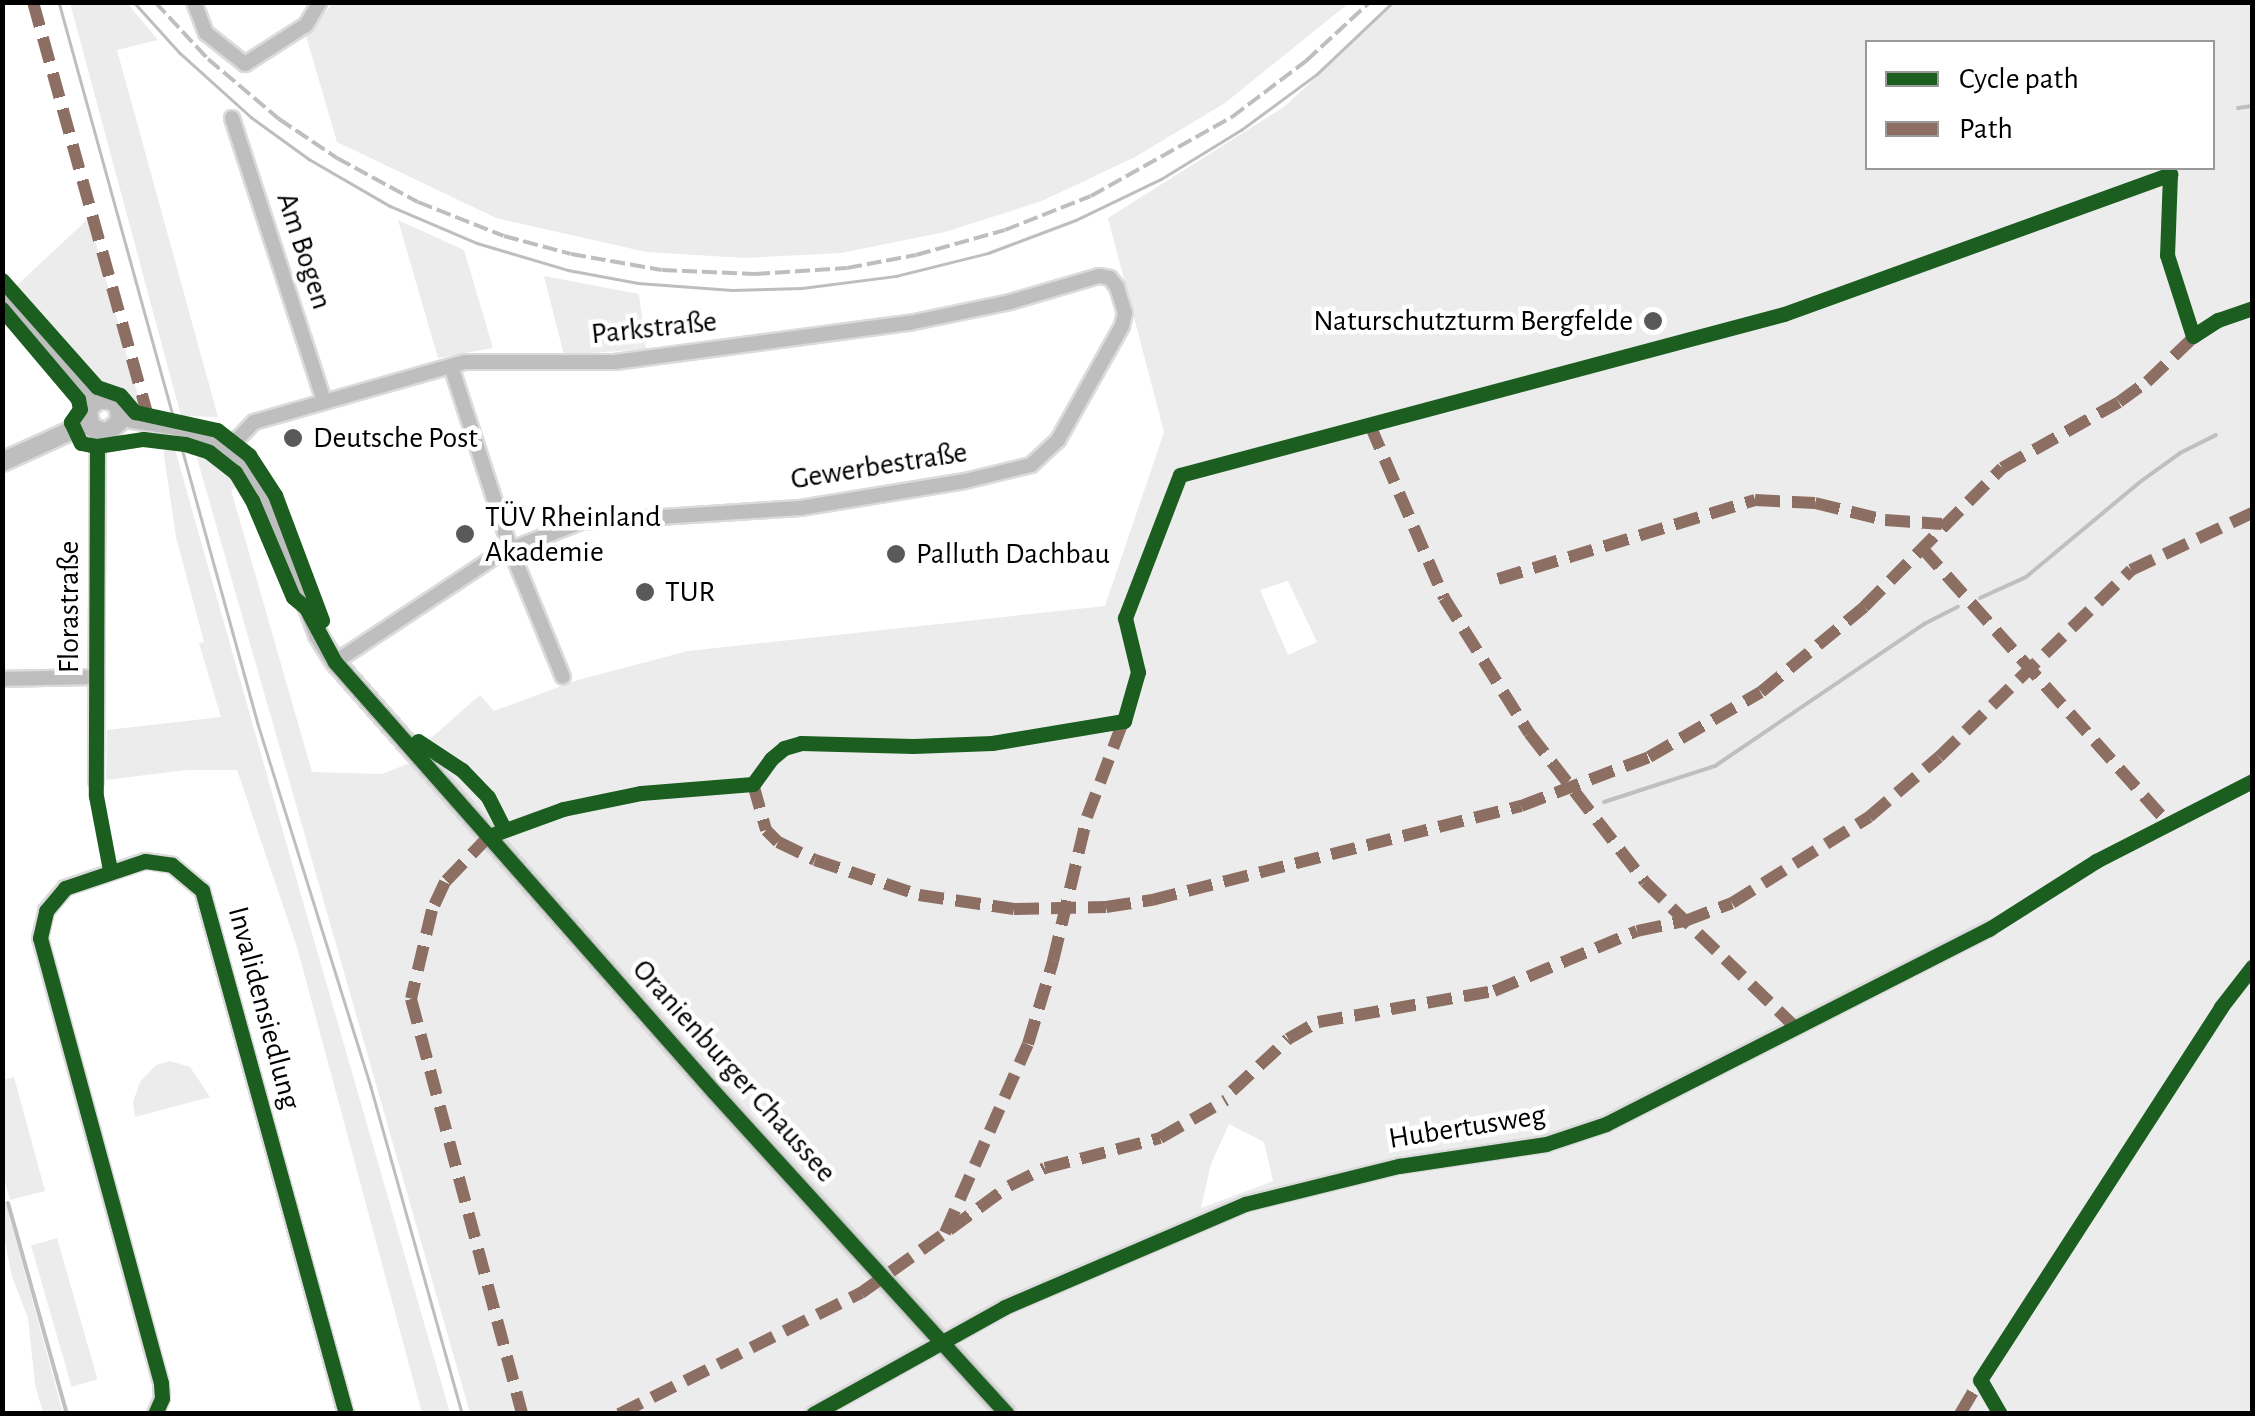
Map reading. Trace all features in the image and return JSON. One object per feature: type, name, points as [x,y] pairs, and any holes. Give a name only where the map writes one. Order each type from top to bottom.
[{"type":"main road","points":[[2,294],[46,343],[106,398],[102,421]]},
{"type":"main road","points":[[46,343],[102,421]]},
{"type":"main road","points":[[2,462],[102,421],[193,434],[228,451]]},
{"type":"main road","name":"Oranienburger Chaussee","points":[[228,451],[268,504],[318,635],[335,662],[1008,1414]]},
{"type":"street","points":[[194,2],[206,33],[240,63],[248,64],[306,25],[320,2]]},
{"type":"street","name":"Am Bogen","points":[[232,118],[324,400]]},
{"type":"street","name":"Parkstraße","points":[[228,451],[251,423],[451,366],[492,360],[603,364],[874,329],[1020,300],[1102,276]]},
{"type":"street","name":"Gewerbestraße","points":[[335,662],[510,548],[587,520],[800,508],[965,481],[1032,465],[1056,444],[1124,322],[1118,288],[1102,276]]},
{"type":"street","points":[[451,366],[510,548],[563,676]]},
{"type":"street","name":"Florastraße","points":[[96,781],[102,421]]},
{"type":"street","points":[[2,679],[97,677]]},
{"type":"street","name":"Invalidensiedlung","points":[[155,1414],[162,1398],[161,1384],[40,938],[46,911],[64,888],[145,861],[172,865],[202,890],[346,1414]]},
{"type":"street","name":"Hubertusweg","points":[[813,1414],[939,1341],[1072,1275],[1268,1196],[1399,1166],[1515,1150],[1577,1136],[1989,929]]},
{"type":"shaded area","points":[[334,2],[1349,3],[1225,103],[1135,157],[1042,201],[945,232],[841,253],[745,258],[646,252],[496,218],[337,142],[306,36]]},
{"type":"shaded area","points":[[70,3],[127,3],[158,40],[117,50],[218,417],[181,416]]},
{"type":"shaded area","points":[[1395,3],[2252,3],[2252,1413],[470,1413],[195,451],[218,461],[240,486],[231,490],[312,772],[382,774],[430,755],[423,745],[480,695],[494,711],[578,680],[688,651],[1105,606],[1164,432],[1108,218],[1284,107]],"holes":[[[1288,581],[1317,642],[1288,655],[1260,590]],[[1229,1124],[1264,1142],[1273,1181],[1201,1208],[1211,1164]]]},
{"type":"shaded area","points":[[89,218],[142,410],[132,407],[118,390],[102,387],[15,287]]},
{"type":"shaded area","points":[[398,220],[464,250],[493,348],[438,358]]},
{"type":"shaded area","points":[[544,276],[639,294],[646,349],[564,355]]},
{"type":"shaded area","points":[[174,446],[450,1413],[422,1413],[297,947],[237,770],[186,770],[106,780],[107,730],[221,717],[199,643],[204,642],[176,537],[164,455],[164,448]]},
{"type":"shaded area","points":[[170,1061],[190,1067],[210,1097],[135,1117],[133,1102],[140,1082],[156,1065]]},
{"type":"shaded area","points":[[14,1077],[45,1191],[10,1200],[3,1174],[2,1080]]},
{"type":"shaded area","points":[[3,1192],[63,1413],[43,1413],[35,1384],[28,1318],[12,1277],[3,1231]]},
{"type":"shaded area","points":[[57,1238],[98,1379],[72,1387],[31,1245]]},
{"type":"waterway","points":[[2238,108],[2252,106]]},
{"type":"waterway","points":[[1980,598],[2026,577],[2140,482],[2180,453],[2216,435]]},
{"type":"waterway","points":[[1604,802],[1715,766],[1924,624],[1958,607]]},
{"type":"waterway","points":[[8,1203],[67,1414]]},
{"type":"tram line","points":[[59,2],[258,724],[371,1087],[462,1414]]},
{"type":"tram line","points":[[134,2],[180,53],[251,117],[309,159],[390,206],[477,243],[568,270],[638,283],[732,290],[802,288],[896,276],[988,253],[1076,220],[1161,179],[1241,130],[1317,74],[1393,2]]},
{"type":"railway","points":[[155,2],[208,59],[279,119],[337,158],[418,202],[504,236],[571,254],[662,270],[755,274],[847,268],[916,255],[1005,230],[1091,196],[1232,117],[1306,61],[1370,2]]},
{"type":"marked path","points":[[33,2],[147,414]]},
{"type":"marked path","points":[[753,784],[766,830],[778,842],[815,860],[919,895],[1014,909],[1106,907],[1152,900],[1521,806],[1649,757],[1761,692],[1864,607],[2002,468],[2119,402],[2147,382],[2199,332]]},
{"type":"marked path","points":[[1370,425],[1444,598],[1529,733],[1645,882],[1796,1028]]},
{"type":"marked path","points":[[1498,579],[1755,500],[1815,503],[1885,520],[1942,524]]},
{"type":"marked path","points":[[1232,1091],[1288,1039],[1318,1022],[1494,991],[1637,931],[1685,921],[1732,903],[1869,817],[1939,757],[2131,570],[2252,513]]},
{"type":"marked path","points":[[1922,548],[2167,822]]},
{"type":"marked path","points":[[619,1414],[861,1293],[945,1233],[1028,1044],[1053,961],[1087,817],[1126,714]]},
{"type":"marked path","points":[[489,836],[445,882],[432,910],[411,999],[522,1414]]},
{"type":"marked path","points":[[949,1230],[1009,1186],[1045,1168],[1160,1138],[1226,1100]]},
{"type":"marked path","points":[[1960,1414],[1983,1375]]},
{"type":"cycle path","points":[[489,836],[563,809],[641,793],[753,784],[771,759],[784,748],[801,743],[992,743],[1124,721],[1138,672],[1125,618],[1180,475],[1784,314],[2170,174],[2167,255],[2193,336],[2218,320],[2252,308]]},
{"type":"cycle path","points":[[2,280],[97,387],[120,395],[135,412],[217,430],[249,455],[275,495],[322,620]]},
{"type":"cycle path","points":[[2,309],[78,399],[80,409],[71,422],[81,443],[97,446],[143,439],[185,444],[209,452],[235,472],[252,500],[293,597],[306,608],[335,662],[714,1092],[1007,1414]]},
{"type":"cycle path","points":[[97,446],[96,796],[110,870]]},
{"type":"cycle path","points":[[418,741],[462,770],[488,797],[504,829]]},
{"type":"cycle path","points":[[813,1414],[1005,1307],[1245,1204],[1399,1166],[1546,1144],[1606,1124],[1989,929],[2096,861],[2252,781]]},
{"type":"cycle path","points":[[155,1414],[162,1398],[161,1383],[40,938],[46,911],[65,888],[145,861],[172,865],[202,890],[346,1414]]},
{"type":"cycle path","points":[[2000,1414],[1980,1380],[2221,1007],[2252,967]]},
{"type":"place","name":"Naturschutzturm Bergfelde","points":[[1653,321]]},
{"type":"place","name":"Deutsche Post","points":[[293,438]]},
{"type":"place","name":"TÜV Rheinland Akademie","points":[[465,534]]},
{"type":"place","name":"Palluth Dachbau","points":[[896,554]]},
{"type":"place","name":"TUR","points":[[645,592]]}]
